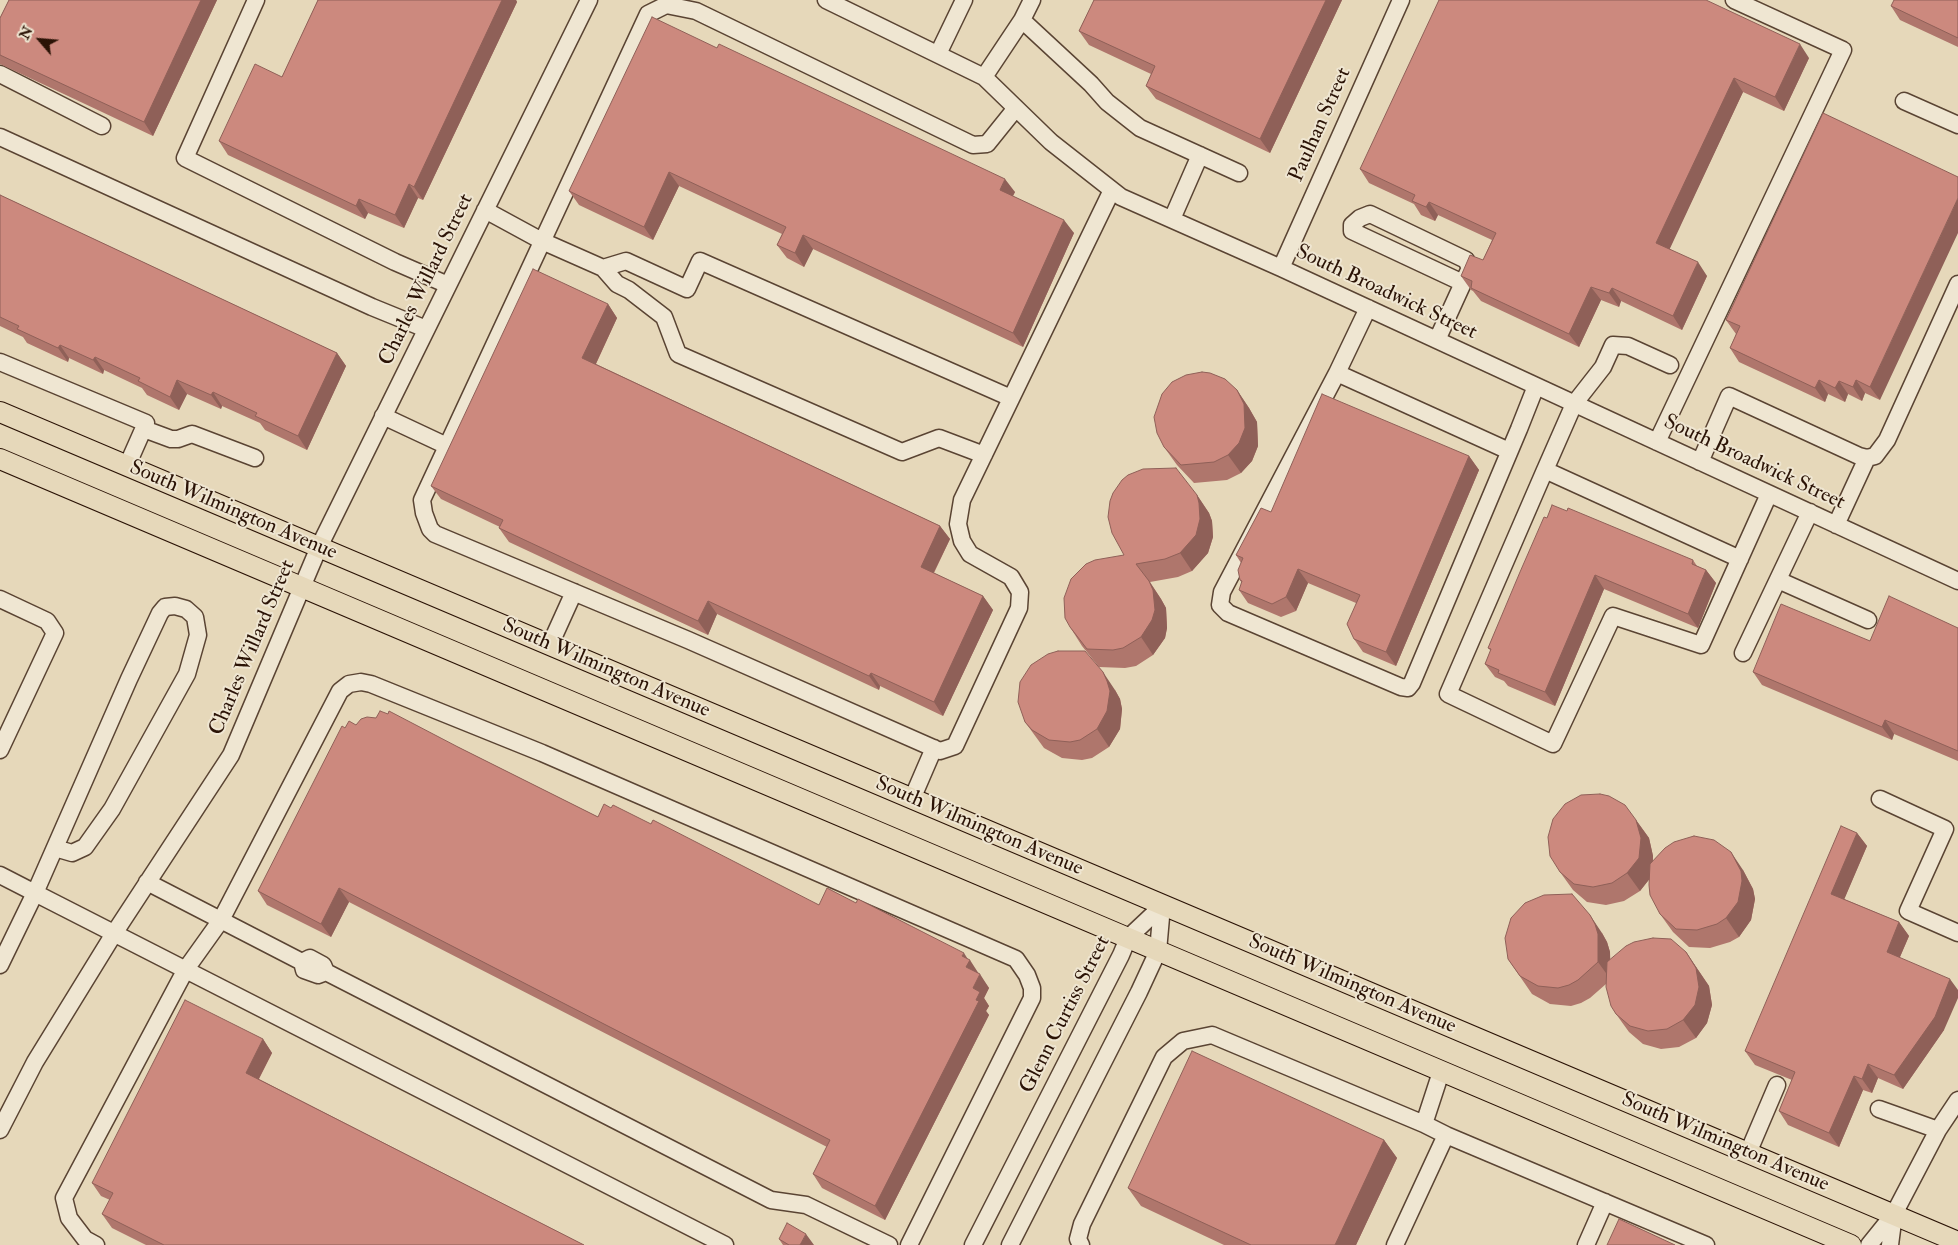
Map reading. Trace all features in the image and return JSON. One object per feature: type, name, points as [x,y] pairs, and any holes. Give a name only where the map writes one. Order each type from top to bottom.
[{"type":"main road","name":"South Wilmington Avenue","points":[[0,412],[1958,1242]]},
{"type":"main road","name":"South Wilmington Avenue","points":[[0,459],[887,834],[1851,1245]]},
{"type":"street","points":[[256,0],[185,158],[395,262],[448,285]]},
{"type":"street","name":"Charles Willard Street","points":[[0,1130],[35,1062],[115,932],[231,755],[319,547],[589,0]]},
{"type":"street","name":"South Broadwick Street","points":[[826,0],[984,77],[1051,142],[1122,197],[1281,268],[1958,581]]},
{"type":"street","points":[[938,54],[964,0]]},
{"type":"street","points":[[984,77],[1022,20],[1032,0]]},
{"type":"street","name":"Paulhan Street","points":[[1281,268],[1401,0]]},
{"type":"street","points":[[1657,442],[1844,50],[1734,0]]},
{"type":"street","points":[[1016,108],[987,144],[973,145],[696,11],[666,5],[648,14],[422,500],[424,513],[430,529],[435,534],[697,644],[940,751],[955,746],[1019,608],[1020,592],[1011,577],[970,554],[962,542],[958,524],[962,500],[1112,190]]},
{"type":"street","points":[[1022,20],[1108,102],[1140,128],[1239,173]]},
{"type":"street","points":[[0,74],[102,126]]},
{"type":"street","points":[[1904,101],[1958,126]]},
{"type":"street","points":[[0,137],[363,303],[426,329]]},
{"type":"street","points":[[1172,219],[1200,155]]},
{"type":"street","points":[[485,210],[542,241],[604,268],[617,284],[629,290],[664,317],[678,354],[902,452],[939,438],[984,455]]},
{"type":"street","points":[[1437,340],[1470,268],[1466,260],[1370,214],[1360,218],[1352,225],[1352,231],[1463,283]]},
{"type":"street","points":[[604,268],[626,261],[687,289],[700,261],[1012,398]]},
{"type":"street","points":[[1700,462],[1729,396],[1859,456],[1867,458],[1875,456],[1887,440],[1958,284]]},
{"type":"street","points":[[1368,308],[1337,373],[1222,592],[1220,605],[1228,613],[1401,687],[1408,688],[1412,683],[1536,386]]},
{"type":"street","points":[[1670,365],[1628,346],[1614,345],[1603,367],[1574,404],[1448,694],[1553,744],[1612,616],[1701,646],[1769,494]]},
{"type":"street","points":[[0,362],[146,423],[127,466]]},
{"type":"street","points":[[1337,373],[1509,451]]},
{"type":"street","points":[[383,416],[447,446]]},
{"type":"street","points":[[144,429],[172,439],[192,434],[255,458]]},
{"type":"street","points":[[1836,524],[1867,458]]},
{"type":"street","points":[[1545,470],[1740,559]]},
{"type":"street","points":[[1743,653],[1810,512]]},
{"type":"street","points":[[1778,580],[1868,620]]},
{"type":"street","points":[[550,645],[574,592]]},
{"type":"street","points":[[0,599],[47,621],[55,633],[0,750]]},
{"type":"street","points":[[0,965],[35,893],[55,848],[160,612],[165,607],[175,606],[186,609],[195,617],[198,634],[187,674],[112,808],[85,847],[72,853],[55,848]]},
{"type":"street","points":[[96,1245],[85,1239],[69,1218],[64,1198],[186,969],[221,920],[340,691],[349,684],[361,682],[371,684],[542,753],[1016,959],[1028,975],[1032,988],[1032,998],[909,1245]]},
{"type":"street","points":[[912,799],[934,748]]},
{"type":"street","points":[[1880,799],[1952,832],[1908,911],[1958,933]]},
{"type":"street","points":[[0,875],[115,932],[725,1245]]},
{"type":"street","points":[[147,882],[302,962],[304,970],[318,976],[326,972],[771,1200],[806,1205],[889,1245]]},
{"type":"street","points":[[1010,1245],[1158,951],[1162,906]]},
{"type":"street","name":"Glenn Curtiss Street","points":[[973,1245],[1118,962],[1128,938],[1162,906]]},
{"type":"street","points":[[1081,1245],[1078,1239],[1082,1224],[1164,1057],[1183,1041],[1212,1035],[1706,1245]]},
{"type":"street","points":[[1424,1124],[1442,1072]]},
{"type":"street","points":[[1748,1153],[1777,1085]]},
{"type":"street","points":[[1879,1109],[1938,1130]]},
{"type":"street","points":[[1869,1245],[1894,1214],[1938,1130],[1955,1110]]},
{"type":"street","points":[[1395,1245],[1446,1135]]},
{"type":"street","points":[[1586,1245],[1605,1202]]},
{"type":"street","points":[[1890,1245],[1894,1214]]},
{"type":"building","points":[[9,0],[201,0],[144,122],[0,55],[0,18]]},
{"type":"building","points":[[318,0],[502,0],[414,187],[409,184],[395,215],[359,199],[356,206],[219,141],[255,64],[282,77]]},
{"type":"building","points":[[1094,0],[1326,0],[1260,139],[1146,86],[1155,66],[1079,31]]},
{"type":"building","points":[[1439,0],[1706,0],[1800,44],[1775,97],[1734,78],[1656,243],[1698,262],[1673,316],[1612,288],[1609,293],[1591,287],[1569,334],[1471,288],[1472,281],[1461,276],[1470,255],[1483,260],[1496,233],[1429,202],[1426,207],[1412,201],[1415,195],[1360,169]]},
{"type":"building","points":[[1894,0],[1958,0],[1958,38],[1891,6]]},
{"type":"building","points":[[652,17],[717,48],[719,44],[1005,179],[1000,190],[1064,220],[1013,333],[803,235],[795,253],[777,245],[786,227],[669,172],[644,227],[569,191]]},
{"type":"building","points":[[1823,113],[1958,177],[1958,198],[1870,387],[1856,380],[1853,387],[1839,381],[1835,388],[1819,380],[1815,388],[1730,348],[1740,326],[1726,320]]},
{"type":"building","points":[[0,195],[337,353],[298,436],[255,416],[257,413],[213,392],[211,395],[177,380],[170,397],[138,381],[140,378],[95,357],[93,360],[60,345],[58,348],[17,329],[19,326],[0,317]]},
{"type":"building","points":[[533,269],[608,304],[582,358],[940,526],[921,567],[983,596],[934,702],[871,673],[869,676],[708,601],[698,621],[499,528],[503,520],[431,486]]},
{"type":"building","points":[[1202,372],[1225,379],[1237,390],[1244,404],[1245,428],[1239,443],[1228,455],[1214,462],[1181,465],[1164,447],[1157,433],[1154,417],[1162,394],[1172,382],[1186,375]]},
{"type":"building","points":[[1322,394],[1469,456],[1386,652],[1354,639],[1347,624],[1360,595],[1298,569],[1286,597],[1272,604],[1239,590],[1242,581],[1240,580],[1238,570],[1243,558],[1236,555],[1261,508],[1271,512]]},
{"type":"building","points":[[1176,468],[1197,495],[1200,519],[1196,535],[1180,553],[1165,559],[1136,564],[1149,581],[1153,590],[1155,610],[1152,620],[1141,637],[1123,648],[1113,650],[1087,649],[1065,618],[1064,598],[1071,579],[1086,564],[1095,560],[1124,555],[1112,533],[1108,517],[1113,493],[1128,475],[1143,469]]},
{"type":"building","points":[[1552,505],[1567,511],[1568,508],[1693,560],[1692,564],[1706,570],[1688,614],[1595,575],[1545,692],[1498,673],[1499,670],[1485,664],[1491,649],[1488,648],[1520,572],[1544,517],[1547,518]]},
{"type":"building","points":[[1889,596],[1958,628],[1958,751],[1885,720],[1882,727],[1753,672],[1781,604],[1870,641]]},
{"type":"building","points":[[1058,651],[1085,651],[1103,672],[1110,691],[1107,711],[1097,729],[1080,740],[1070,742],[1049,740],[1032,730],[1025,722],[1018,702],[1020,682],[1031,665],[1048,654]]},
{"type":"building","points":[[380,711],[388,714],[389,711],[598,817],[604,804],[611,808],[613,805],[651,824],[653,820],[819,905],[827,888],[856,903],[858,899],[964,953],[962,956],[970,960],[966,967],[980,974],[973,988],[980,992],[976,1000],[979,1001],[875,1206],[813,1174],[830,1140],[339,888],[321,924],[258,891],[342,726],[345,728],[349,721],[356,725],[361,719],[367,717],[376,718]]},
{"type":"building","points":[[1600,794],[1609,796],[1625,805],[1636,820],[1641,838],[1639,858],[1627,873],[1612,883],[1593,887],[1574,884],[1560,872],[1550,856],[1548,837],[1553,819],[1565,804],[1581,795]]},
{"type":"building","points":[[1841,826],[1857,833],[1831,894],[1899,922],[1887,952],[1950,979],[1935,1017],[1894,1075],[1868,1064],[1862,1079],[1854,1076],[1829,1133],[1779,1111],[1795,1072],[1745,1051]]},
{"type":"building","points":[[1694,836],[1714,840],[1731,852],[1741,871],[1742,881],[1738,902],[1726,918],[1717,924],[1697,930],[1676,929],[1660,914],[1650,895],[1650,864],[1665,848],[1674,842]]},
{"type":"building","points":[[1572,894],[1590,915],[1595,924],[1598,934],[1598,962],[1578,980],[1569,985],[1558,988],[1538,986],[1520,976],[1508,959],[1505,938],[1511,918],[1525,903],[1544,895]]},
{"type":"building","points":[[1653,938],[1671,939],[1686,952],[1696,968],[1699,987],[1695,1005],[1683,1020],[1667,1029],[1648,1031],[1630,1026],[1616,1014],[1611,1006],[1606,987],[1607,962],[1626,946],[1634,942]]},
{"type":"building","points":[[185,1000],[263,1039],[246,1073],[584,1245],[164,1245],[102,1214],[113,1193],[92,1183]]},
{"type":"building","points":[[1192,1051],[1384,1140],[1335,1245],[1251,1245],[1128,1188]]},
{"type":"building","points":[[1619,1219],[1675,1245],[1607,1245]]},
{"type":"building","points":[[787,1223],[806,1234],[800,1245],[789,1245],[779,1239]]}]
